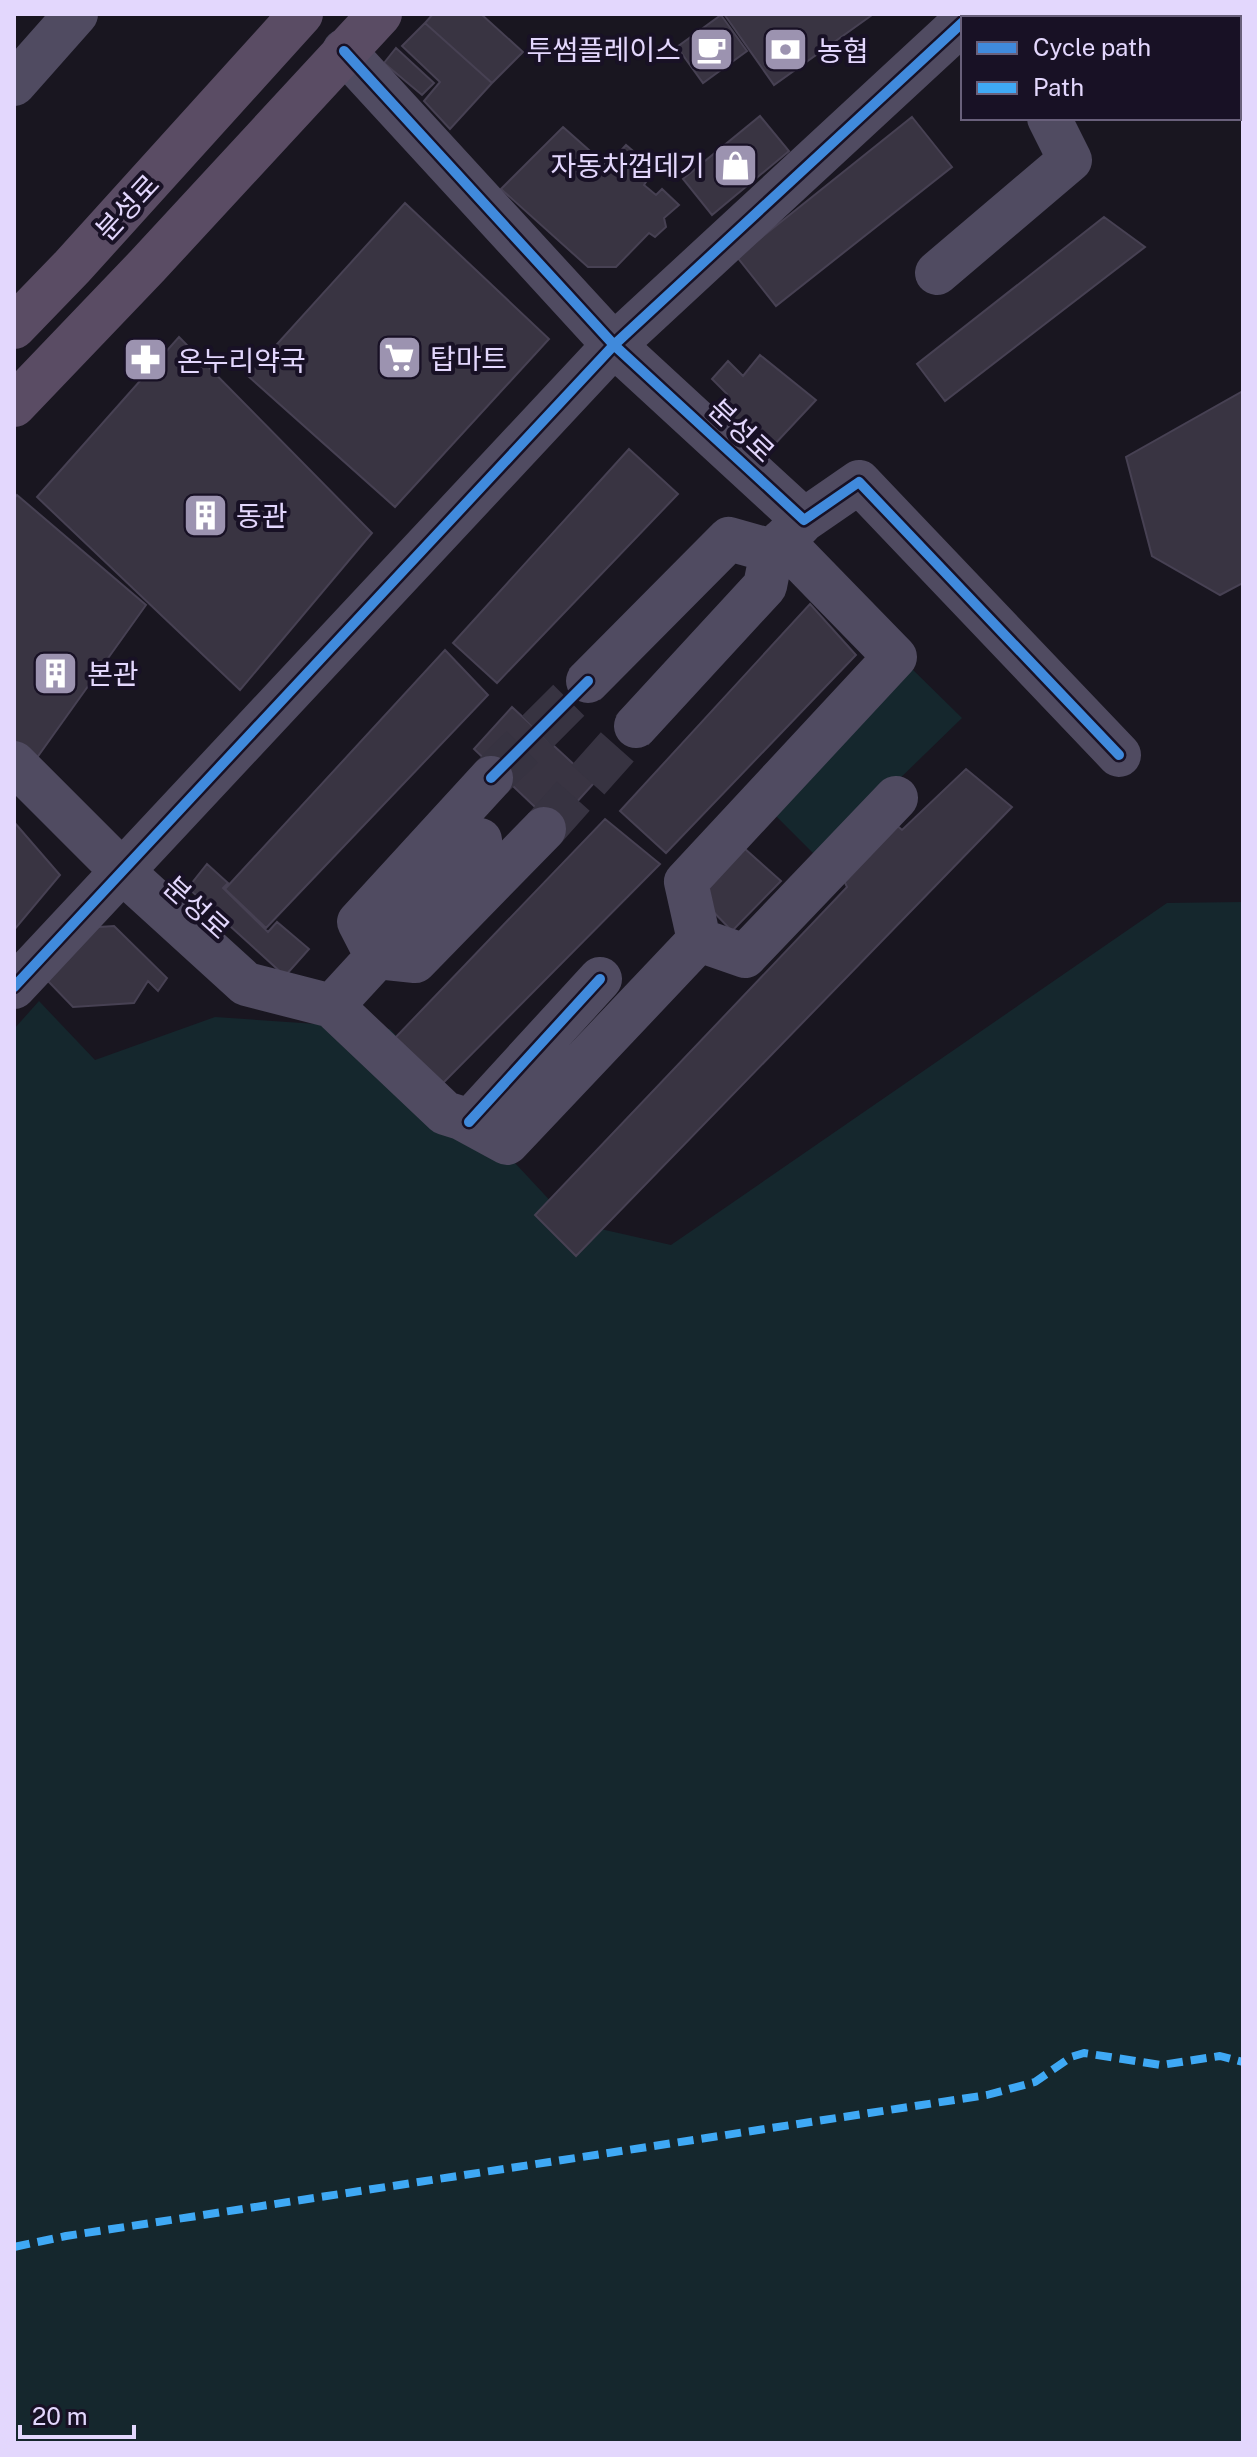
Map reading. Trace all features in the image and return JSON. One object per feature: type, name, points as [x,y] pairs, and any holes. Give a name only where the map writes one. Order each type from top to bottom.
[{"type":"main road","name":"분성로","points":[[14,327],[301,14]]},
{"type":"main road","name":"분성로","points":[[14,405],[380,14]]},
{"type":"street","points":[[14,84],[76,14]]},
{"type":"street","points":[[14,987],[614,345],[961,24]]},
{"type":"street","name":"분성로","points":[[344,51],[895,657],[686,882],[699,940]]},
{"type":"street","points":[[834,172],[961,64]]},
{"type":"street","points":[[937,273],[1070,160],[1050,120]]},
{"type":"street","points":[[636,726],[765,586],[786,537],[859,482],[1119,755]]},
{"type":"street","points":[[588,681],[729,539],[786,537]]},
{"type":"street","name":"분성로","points":[[14,763],[123,872],[246,984],[332,1006]]},
{"type":"street","points":[[377,957],[359,922],[491,778]]},
{"type":"street","points":[[480,840],[332,1006],[445,1113],[507,1143],[699,940],[745,956],[896,798]]},
{"type":"street","points":[[377,957],[415,961],[544,829]]},
{"type":"street","points":[[469,1122],[600,979]]},
{"type":"shaded area","points":[[908,665],[962,718],[818,858],[769,809]]},
{"type":"shaded area","points":[[1243,902],[1243,2443],[14,2443],[14,1029],[39,1001],[95,1060],[215,1017],[390,1029],[570,1222],[671,1245],[1167,903]]},
{"type":"building","points":[[433,14],[481,14],[523,52],[492,83],[425,23]]},
{"type":"building","name":"농협","points":[[724,14],[872,14],[872,15],[774,85]]},
{"type":"building","name":"투썸플레이스","points":[[721,15],[747,51],[703,83],[677,47]]},
{"type":"building","points":[[425,23],[492,83],[450,129],[424,101],[440,82],[402,46]]},
{"type":"building","points":[[396,48],[434,83],[422,95],[384,63]]},
{"type":"building","name":"자동차껍데기","points":[[760,116],[789,151],[712,215],[683,179]]},
{"type":"building","points":[[912,117],[952,167],[776,306],[737,257]]},
{"type":"building","points":[[563,127],[607,166],[626,145],[654,169],[644,185],[656,195],[662,189],[679,205],[664,218],[666,227],[655,237],[649,233],[616,267],[588,267],[501,189]]},
{"type":"building","name":"탑마트","points":[[405,203],[549,339],[395,507],[248,376]]},
{"type":"building","points":[[1104,217],[1145,247],[945,401],[917,364]]},
{"type":"building","name":"동관","points":[[179,337],[372,533],[240,690],[37,497]]},
{"type":"building","points":[[760,355],[816,400],[759,461],[709,414],[727,394],[712,379],[728,361],[743,376]]},
{"type":"building","points":[[1243,391],[1243,583],[1220,595],[1152,556],[1126,457]]},
{"type":"building","points":[[629,449],[678,494],[497,683],[453,643]]},
{"type":"building","name":"본관","points":[[17,495],[146,605],[36,759],[14,740],[14,499]]},
{"type":"building","points":[[810,604],[856,655],[666,853],[620,811]]},
{"type":"building","points":[[445,650],[488,695],[266,928],[225,889]]},
{"type":"building","points":[[512,707],[594,783],[555,826],[474,749]]},
{"type":"building","points":[[966,769],[1012,807],[576,1256],[535,1215],[847,887],[838,867],[886,816],[902,830]]},
{"type":"building","points":[[605,819],[660,864],[441,1085],[394,1039]]},
{"type":"building","points":[[14,822],[60,875],[14,930]]},
{"type":"building","points":[[744,848],[781,881],[732,931],[699,897]]},
{"type":"building","points":[[207,864],[228,883],[223,888],[268,932],[277,922],[309,949],[285,976],[188,888]]},
{"type":"building","points":[[114,926],[167,978],[158,991],[148,981],[134,1003],[73,1007],[44,977],[84,928]]},
{"type":"tunnel","points":[[491,778],[588,681]]},
{"type":"tunnel","points":[[544,829],[636,726]]},
{"type":"marked path","points":[[14,2247],[66,2236],[987,2095],[1035,2082],[1071,2057],[1084,2053],[1161,2065],[1220,2056],[1243,2062]]},
{"type":"cycle path","points":[[14,987],[614,345],[961,24]]},
{"type":"cycle path","points":[[344,51],[614,345],[804,520],[859,482],[1119,755]]},
{"type":"cycle path","points":[[491,778],[588,681]]},
{"type":"cycle path","points":[[469,1122],[600,979]]},
{"type":"place","name":"투썸플레이스","points":[[712,49]]},
{"type":"place","name":"농협","points":[[786,50]]},
{"type":"place","name":"자동차껍데기","points":[[736,165]]},
{"type":"place","name":"탑마트","points":[[399,358]]},
{"type":"place","name":"온누리약국","points":[[146,360]]},
{"type":"place","name":"동관","points":[[205,515]]},
{"type":"place","name":"본관","points":[[56,673]]}]
